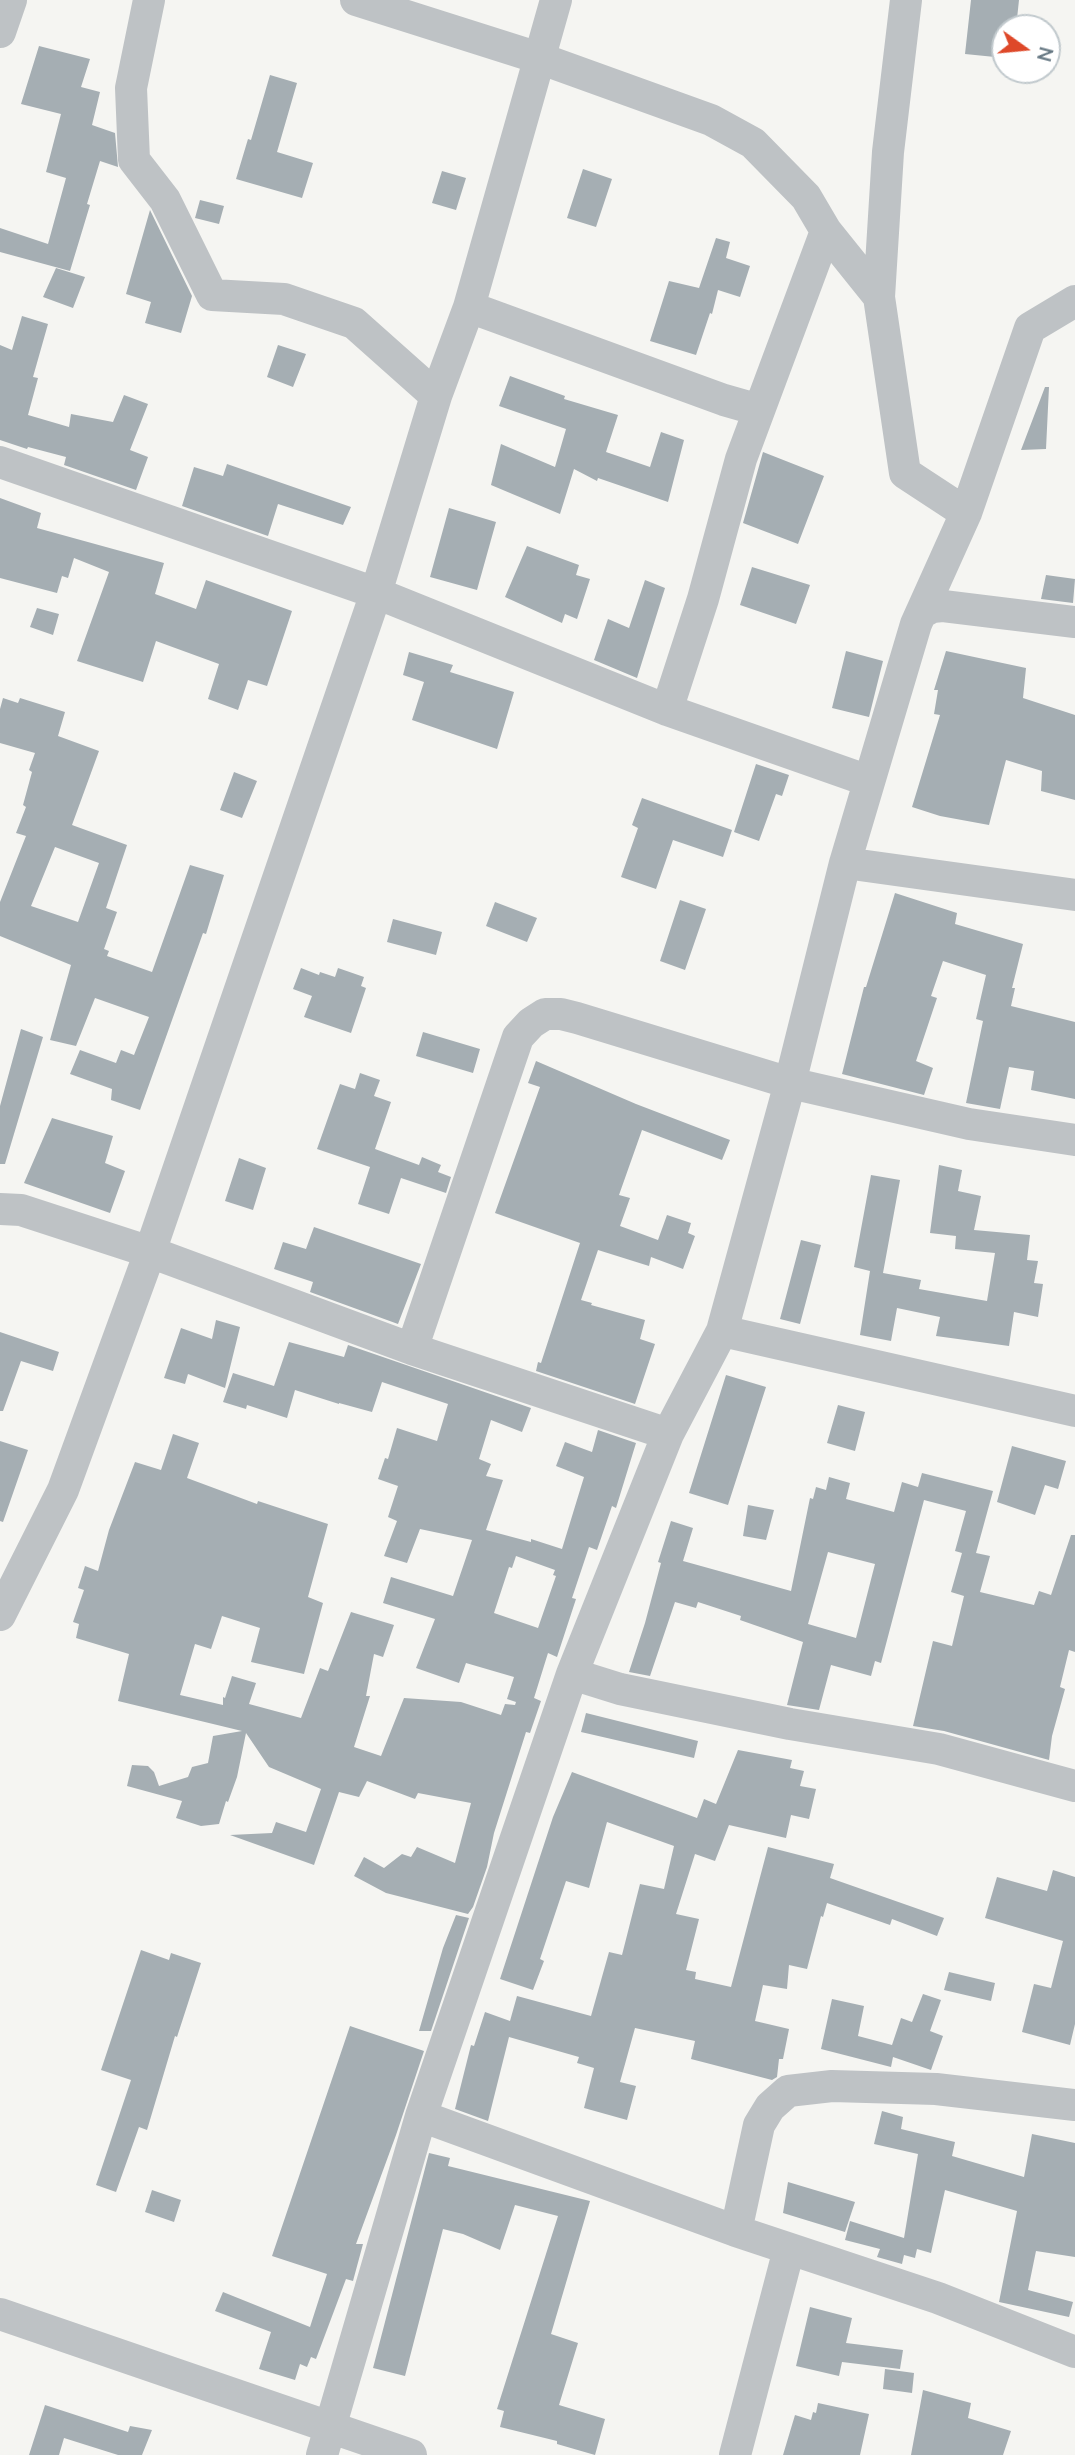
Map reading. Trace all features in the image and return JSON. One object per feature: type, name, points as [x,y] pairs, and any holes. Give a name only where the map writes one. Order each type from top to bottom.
[{"type":"street","points":[[0,32],[11,0]]},
{"type":"street","points":[[149,0],[131,89],[134,160],[165,200],[212,295],[284,299],[354,323],[436,396]]},
{"type":"street","points":[[356,0],[539,58],[711,120],[752,142],[806,197],[826,230],[879,297]]},
{"type":"street","points":[[0,1615],[63,1490],[150,1252],[376,593],[436,396],[470,307],[556,0]]},
{"type":"street","points":[[906,0],[888,152],[879,297],[905,473],[966,513]]},
{"type":"street","points":[[667,710],[703,599],[741,459],[826,230]]},
{"type":"street","points":[[326,2442],[421,2116],[572,1674],[668,1434],[722,1331],[790,1083],[845,863],[914,632],[966,513],[1030,328],[1075,301]]},
{"type":"street","points":[[470,307],[724,400],[759,410]]},
{"type":"street","points":[[0,462],[376,593],[667,710],[869,781]]},
{"type":"street","points":[[923,612],[932,607],[943,606],[1075,622]]},
{"type":"street","points":[[845,863],[1075,895]]},
{"type":"street","points":[[412,1349],[518,1037],[531,1023],[545,1014],[561,1014],[790,1083],[970,1124],[1075,1140]]},
{"type":"street","points":[[0,1209],[21,1210],[150,1252],[412,1349],[668,1434]]},
{"type":"street","points":[[722,1331],[1075,1411]]},
{"type":"street","points":[[572,1674],[620,1689],[790,1724],[939,1749],[1075,1786]]},
{"type":"street","points":[[736,2231],[759,2125],[770,2106],[788,2091],[832,2086],[936,2089],[1075,2105]]},
{"type":"street","points":[[421,2116],[736,2231],[938,2298],[1075,2352]]},
{"type":"street","points":[[735,2455],[789,2249]]},
{"type":"street","points":[[0,2314],[326,2442],[411,2455]]},
{"type":"building","points":[[971,0],[1019,0],[1018,14],[991,14],[991,57],[965,54]]},
{"type":"building","points":[[39,46],[90,59],[81,87],[100,92],[92,125],[115,133],[118,167],[100,161],[70,271],[0,252],[0,228],[48,244],[66,178],[46,172],[61,114],[21,104]]},
{"type":"building","points":[[270,75],[297,83],[277,152],[313,163],[302,198],[236,179],[248,139],[251,140]]},
{"type":"building","points":[[583,169],[612,179],[596,227],[567,218]]},
{"type":"building","points":[[442,171],[466,178],[456,210],[432,203]]},
{"type":"building","points":[[200,200],[224,206],[219,224],[195,218]]},
{"type":"building","points":[[150,210],[192,296],[181,333],[145,323],[151,302],[126,294]]},
{"type":"building","points":[[716,238],[730,242],[726,258],[750,266],[740,297],[718,290],[696,355],[650,341],[669,281],[699,288]]},
{"type":"building","points":[[56,268],[85,277],[73,308],[43,297]]},
{"type":"building","points":[[22,316],[48,324],[33,377],[38,378],[28,415],[69,427],[71,414],[113,422],[124,395],[148,404],[130,450],[148,457],[136,490],[64,465],[66,457],[0,440],[0,345],[12,350]]},
{"type":"building","points":[[278,345],[306,354],[293,387],[267,377]]},
{"type":"building","points":[[510,376],[565,396],[564,399],[618,415],[606,452],[650,467],[661,432],[684,440],[668,502],[598,478],[597,481],[574,469],[560,514],[491,485],[501,444],[555,467],[566,429],[499,406]]},
{"type":"building","points":[[1045,387],[1049,387],[1046,449],[1021,450]]},
{"type":"building","points":[[763,452],[824,476],[798,544],[743,523]]},
{"type":"building","points":[[227,464],[351,507],[343,525],[278,504],[268,536],[182,506],[194,467],[223,476]]},
{"type":"building","points":[[0,498],[41,513],[37,528],[164,563],[155,594],[196,609],[206,580],[292,611],[267,686],[248,680],[238,710],[208,699],[219,664],[156,641],[143,682],[77,661],[109,572],[74,558],[68,578],[62,576],[57,593],[0,578]]},
{"type":"building","points":[[449,508],[496,522],[477,590],[430,577]]},
{"type":"building","points":[[527,546],[579,565],[576,575],[590,579],[577,619],[565,614],[562,623],[505,597]]},
{"type":"building","points":[[752,567],[810,585],[796,624],[740,605]]},
{"type":"building","points":[[1046,575],[1075,579],[1073,603],[1041,599]]},
{"type":"building","points":[[645,580],[665,588],[637,678],[594,660],[608,619],[629,628]]},
{"type":"building","points":[[37,608],[59,614],[53,635],[30,627]]},
{"type":"building","points":[[846,651],[883,661],[869,717],[832,708]]},
{"type":"building","points":[[946,651],[1026,668],[1023,698],[1075,715],[1075,800],[1041,791],[1042,771],[1006,760],[989,825],[940,816],[912,807],[940,715],[934,714],[938,690],[934,690]]},
{"type":"building","points":[[409,652],[453,665],[450,672],[514,692],[497,749],[412,720],[424,682],[403,675]]},
{"type":"building","points":[[3,698],[18,703],[20,698],[65,712],[58,736],[99,751],[72,825],[127,845],[106,908],[117,912],[104,949],[109,951],[107,956],[152,972],[190,865],[224,875],[206,934],[203,933],[140,1110],[111,1100],[112,1089],[70,1074],[80,1050],[116,1063],[121,1050],[134,1055],[149,1017],[95,998],[76,1046],[50,1040],[71,965],[0,936],[0,902],[26,836],[16,833],[26,807],[23,805],[35,753],[0,743],[0,709]],"holes":[[[55,847],[99,863],[78,922],[31,906]]]},
{"type":"building","points":[[756,764],[789,775],[782,796],[776,794],[759,841],[734,832]]},
{"type":"building","points":[[234,772],[257,781],[242,818],[220,810]]},
{"type":"building","points":[[642,798],[732,830],[723,857],[673,840],[656,889],[621,877],[638,828],[632,825]]},
{"type":"building","points":[[895,893],[957,913],[955,924],[1023,944],[1012,988],[1015,988],[1011,1006],[1075,1022],[1075,1099],[1031,1090],[1034,1071],[1009,1067],[1000,1109],[966,1103],[983,1021],[976,1019],[986,975],[943,961],[931,996],[937,998],[916,1061],[933,1068],[924,1095],[842,1074],[864,987]]},
{"type":"building","points":[[680,900],[706,909],[685,970],[660,961]]},
{"type":"building","points":[[495,902],[537,918],[527,942],[486,926]]},
{"type":"building","points":[[393,919],[442,932],[436,955],[387,942]]},
{"type":"building","points":[[301,968],[319,975],[320,972],[335,977],[338,968],[364,977],[361,986],[366,988],[351,1033],[304,1017],[312,996],[293,989]]},
{"type":"building","points":[[21,1029],[43,1037],[5,1164],[0,1164],[0,1106]]},
{"type":"building","points":[[423,1032],[480,1049],[473,1073],[416,1056]]},
{"type":"building","points":[[536,1061],[636,1104],[730,1140],[722,1160],[642,1130],[619,1195],[630,1198],[620,1226],[658,1240],[667,1215],[691,1223],[688,1233],[695,1236],[683,1269],[651,1257],[649,1266],[598,1250],[581,1300],[645,1320],[640,1339],[655,1344],[635,1404],[536,1371],[538,1362],[541,1363],[580,1243],[495,1213],[540,1087],[528,1083]]},
{"type":"building","points":[[360,1073],[380,1080],[374,1096],[391,1102],[375,1149],[419,1165],[422,1157],[441,1165],[438,1172],[451,1177],[446,1193],[401,1178],[389,1214],[358,1204],[370,1167],[317,1149],[340,1084],[355,1089]]},
{"type":"building","points":[[52,1118],[113,1136],[105,1163],[125,1171],[110,1213],[24,1183]]},
{"type":"building","points":[[239,1158],[266,1168],[253,1210],[225,1201]]},
{"type":"building","points":[[939,1165],[962,1170],[958,1191],[981,1196],[974,1230],[1030,1235],[1027,1260],[1038,1261],[1034,1283],[1043,1284],[1038,1317],[1014,1312],[1009,1346],[936,1336],[940,1317],[897,1308],[891,1341],[860,1335],[870,1271],[854,1267],[871,1175],[900,1180],[883,1273],[921,1280],[919,1289],[987,1301],[995,1253],[955,1249],[956,1236],[930,1233]]},
{"type":"building","points":[[314,1227],[421,1264],[398,1324],[310,1292],[313,1282],[274,1269],[283,1242],[306,1249]]},
{"type":"building","points":[[801,1240],[821,1245],[800,1324],[780,1319]]},
{"type":"building","points":[[216,1320],[240,1327],[225,1388],[188,1374],[185,1384],[164,1378],[181,1328],[212,1339]]},
{"type":"building","points":[[0,1332],[59,1352],[53,1371],[21,1361],[3,1411],[0,1411]]},
{"type":"building","points":[[289,1342],[344,1357],[348,1345],[531,1408],[522,1432],[491,1420],[479,1459],[491,1464],[486,1476],[503,1480],[486,1530],[531,1542],[531,1539],[562,1549],[584,1477],[556,1466],[565,1442],[592,1452],[598,1430],[636,1443],[616,1508],[612,1506],[597,1550],[589,1547],[557,1657],[548,1653],[534,1698],[541,1701],[530,1733],[526,1732],[494,1833],[487,1867],[468,1914],[386,1893],[354,1876],[364,1857],[384,1868],[402,1854],[411,1857],[417,1847],[455,1863],[471,1803],[418,1793],[415,1799],[367,1781],[359,1797],[339,1792],[314,1865],[230,1835],[272,1833],[276,1822],[306,1832],[321,1789],[269,1767],[246,1733],[237,1777],[219,1824],[201,1826],[176,1818],[182,1801],[127,1786],[132,1765],[148,1766],[154,1772],[159,1786],[188,1777],[192,1767],[208,1763],[213,1736],[242,1731],[118,1701],[129,1654],[76,1638],[79,1624],[73,1622],[84,1590],[78,1588],[85,1566],[98,1571],[109,1530],[135,1462],[161,1470],[173,1434],[199,1443],[187,1478],[257,1504],[258,1501],[328,1524],[308,1597],[323,1603],[304,1674],[251,1662],[260,1628],[222,1616],[211,1649],[195,1644],[180,1695],[223,1705],[223,1697],[225,1698],[232,1676],[256,1683],[249,1704],[301,1718],[320,1668],[328,1671],[351,1612],[394,1625],[383,1657],[374,1654],[366,1696],[370,1696],[354,1747],[381,1756],[404,1698],[461,1702],[501,1715],[505,1704],[515,1705],[516,1702],[507,1699],[514,1677],[466,1663],[459,1683],[416,1668],[435,1619],[383,1603],[391,1577],[453,1596],[472,1540],[420,1529],[407,1563],[384,1556],[397,1521],[388,1517],[398,1486],[378,1479],[385,1458],[388,1459],[397,1428],[437,1441],[448,1404],[382,1382],[372,1412],[295,1390],[287,1418],[247,1405],[246,1409],[223,1402],[233,1373],[274,1386]],"holes":[[[516,1556],[555,1570],[553,1575],[556,1576],[538,1628],[494,1613],[509,1567],[512,1568]]]},
{"type":"building","points":[[726,1375],[766,1387],[728,1505],[689,1493]]},
{"type":"building","points":[[838,1405],[865,1412],[855,1451],[827,1443]]},
{"type":"building","points":[[0,1441],[28,1450],[3,1522],[0,1521]]},
{"type":"building","points":[[1012,1446],[1066,1461],[1058,1489],[1045,1485],[1035,1515],[997,1502]]},
{"type":"building","points":[[922,1473],[993,1491],[976,1553],[990,1556],[980,1592],[1034,1605],[1039,1591],[1051,1595],[1071,1535],[1075,1535],[1075,1652],[1069,1650],[1060,1687],[1065,1689],[1052,1736],[1049,1760],[944,1731],[913,1726],[933,1641],[952,1646],[964,1596],[951,1592],[962,1553],[955,1551],[966,1511],[924,1500],[881,1663],[875,1661],[871,1676],[831,1665],[819,1710],[787,1705],[803,1642],[740,1620],[741,1616],[698,1602],[696,1608],[675,1602],[650,1676],[629,1672],[645,1623],[661,1563],[658,1562],[671,1521],[693,1528],[683,1561],[791,1591],[810,1498],[813,1499],[816,1487],[826,1490],[829,1477],[850,1483],[846,1499],[894,1512],[902,1482],[918,1487]],"holes":[[[828,1552],[875,1564],[856,1638],[808,1624]]]},
{"type":"building","points":[[748,1505],[774,1510],[766,1540],[743,1536]]},
{"type":"building","points":[[586,1713],[698,1741],[694,1758],[581,1732]]},
{"type":"building","points":[[738,1750],[792,1760],[790,1768],[804,1771],[800,1786],[816,1789],[809,1819],[791,1815],[786,1838],[729,1825],[715,1861],[695,1854],[676,1914],[699,1919],[686,1970],[696,1972],[695,1979],[731,1987],[768,1847],[834,1864],[830,1878],[944,1918],[937,1936],[892,1919],[890,1925],[827,1903],[807,1969],[789,1965],[787,1989],[763,1985],[755,2021],[789,2029],[783,2059],[779,2059],[777,2077],[772,2080],[691,2059],[695,2041],[635,2028],[620,2082],[636,2086],[627,2120],[584,2108],[594,2068],[577,2063],[579,2057],[509,2037],[488,2121],[455,2109],[471,2045],[474,2046],[485,2012],[510,2021],[517,1996],[591,2016],[609,1952],[622,1955],[640,1884],[664,1889],[674,1846],[607,1822],[589,1888],[566,1881],[540,1959],[544,1961],[533,1990],[500,1979],[553,1817],[572,1772],[697,1818],[704,1799],[716,1804]]},
{"type":"building","points":[[1053,1870],[1075,1877],[1075,2024],[1070,2045],[1022,2032],[1034,1984],[1051,1988],[1063,1941],[985,1918],[997,1877],[1047,1891]]},
{"type":"building","points":[[456,1915],[469,1918],[431,2031],[419,2031],[443,1948]]},
{"type":"building","points":[[141,1950],[169,1960],[171,1953],[201,1963],[177,2037],[175,2036],[147,2130],[139,2127],[116,2192],[96,2185],[131,2080],[101,2070]]},
{"type":"building","points":[[949,1972],[995,1983],[991,2001],[944,1990]]},
{"type":"building","points":[[923,1994],[941,2000],[930,2031],[943,2036],[931,2070],[893,2057],[891,2067],[821,2049],[832,1999],[864,2006],[858,2036],[892,2045],[901,2018],[912,2022]]},
{"type":"building","points":[[350,2026],[424,2051],[356,2244],[363,2244],[353,2281],[346,2279],[316,2359],[311,2357],[307,2367],[300,2364],[295,2380],[259,2369],[271,2332],[215,2311],[223,2292],[310,2327],[327,2274],[272,2256]]},
{"type":"building","points":[[882,2111],[903,2117],[901,2129],[955,2142],[952,2156],[1024,2177],[1032,2134],[1075,2143],[1075,2257],[1036,2251],[1028,2290],[1073,2302],[1069,2317],[999,2302],[1017,2211],[945,2190],[931,2253],[917,2249],[915,2258],[904,2255],[902,2264],[877,2257],[880,2249],[845,2240],[850,2221],[904,2238],[918,2154],[874,2144]]},
{"type":"building","points":[[429,2153],[450,2158],[448,2166],[590,2201],[551,2334],[578,2343],[559,2405],[605,2419],[595,2455],[557,2444],[557,2441],[500,2427],[504,2411],[497,2409],[558,2216],[515,2205],[500,2250],[463,2234],[443,2229],[405,2376],[373,2368]]},
{"type":"building","points":[[788,2182],[855,2202],[845,2232],[783,2213]]},
{"type":"building","points":[[152,2190],[181,2200],[174,2222],[145,2212]]},
{"type":"building","points":[[810,2307],[852,2318],[846,2343],[903,2350],[900,2369],[842,2362],[839,2376],[796,2366]]},
{"type":"building","points":[[885,2369],[914,2373],[912,2393],[883,2389]]},
{"type":"building","points":[[923,2390],[971,2403],[968,2418],[1011,2431],[1003,2455],[911,2455]]},
{"type":"building","points":[[818,2403],[869,2414],[860,2455],[783,2455],[795,2415],[811,2420]]},
{"type":"building","points":[[45,2405],[128,2432],[130,2426],[152,2430],[142,2455],[118,2455],[64,2438],[59,2455],[29,2455]]}]
